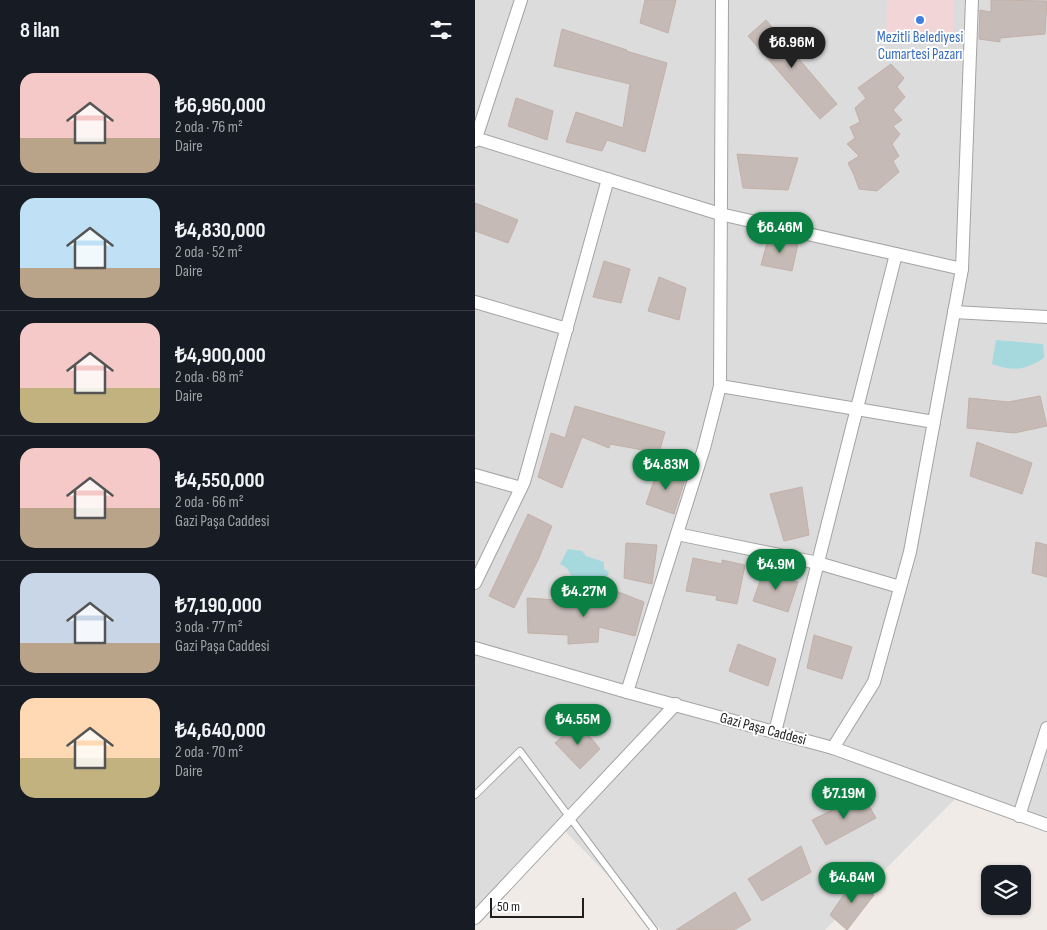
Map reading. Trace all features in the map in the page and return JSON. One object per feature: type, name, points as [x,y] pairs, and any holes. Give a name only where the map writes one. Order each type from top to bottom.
[{"type":"street","points":[[521,0],[475,139],[720,214],[962,269]]},
{"type":"street","points":[[627,692],[704,448],[720,386],[722,0]]},
{"type":"street","points":[[833,748],[875,682],[910,552],[962,269],[972,0]]},
{"type":"street","points":[[475,583],[521,488],[608,179]]},
{"type":"street","points":[[775,732],[896,254]]},
{"type":"street","points":[[475,302],[567,329]]},
{"type":"street","points":[[954,312],[1047,316]]},
{"type":"street","points":[[720,386],[934,422]]},
{"type":"street","points":[[475,475],[521,488]]},
{"type":"street","points":[[677,534],[818,563],[900,587]]},
{"type":"street","name":"Gazi Paşa Caddesi","points":[[475,648],[833,748],[1047,825]]},
{"type":"street","points":[[475,918],[675,704]]},
{"type":"street","points":[[1019,816],[1047,728]]},
{"type":"lane","points":[[475,795],[520,751],[654,930]]},
{"type":"shaded area","points":[[475,0],[1047,0],[1047,827],[957,797],[825,930],[661,930],[560,826],[475,907]]},
{"type":"shaded area","name":"Mezitli Belediyesi Cumartesi Pazarı","points":[[887,0],[953,0],[954,42],[886,40]]},
{"type":"water","points":[[996,340],[1043,344],[1044,358],[1031,365],[1013,369],[992,364]]},
{"type":"water","points":[[568,549],[582,551],[586,556],[604,562],[604,569],[609,572],[603,587],[573,579],[567,568],[560,564]]},
{"type":"building","points":[[645,0],[676,0],[668,33],[640,23]]},
{"type":"building","points":[[991,0],[1047,1],[1045,34],[1000,38],[1000,42],[979,39],[980,10],[991,12]]},
{"type":"building","points":[[766,20],[837,104],[820,119],[748,36]]},
{"type":"building","points":[[562,29],[667,63],[645,152],[607,140],[602,151],[566,142],[576,112],[623,128],[630,84],[554,66]]},
{"type":"building","points":[[891,64],[904,78],[897,87],[905,97],[893,110],[902,120],[893,126],[900,134],[892,144],[899,156],[893,161],[899,172],[877,191],[859,189],[848,163],[859,156],[847,144],[855,138],[850,127],[860,122],[855,108],[866,98],[858,88]]},
{"type":"building","points":[[516,98],[553,111],[547,140],[508,126]]},
{"type":"building","points":[[737,154],[798,158],[788,190],[743,188]]},
{"type":"building","points":[[475,203],[518,220],[508,243],[475,231]]},
{"type":"building","points":[[769,236],[798,244],[792,271],[761,265]]},
{"type":"building","points":[[604,261],[630,269],[621,303],[593,297]]},
{"type":"building","points":[[659,277],[686,288],[679,320],[648,311]]},
{"type":"building","points":[[1040,396],[1047,426],[1014,433],[967,428],[969,398],[1008,402]]},
{"type":"building","points":[[575,406],[665,432],[659,453],[610,444],[609,448],[582,437],[562,488],[538,477],[551,433],[565,438]]},
{"type":"building","points":[[977,442],[1032,463],[1022,494],[970,476]]},
{"type":"building","points":[[658,469],[686,477],[674,514],[646,504]]},
{"type":"building","points":[[802,487],[809,535],[784,541],[770,494]]},
{"type":"building","points":[[528,514],[552,526],[538,560],[514,608],[489,596]]},
{"type":"building","points":[[1036,542],[1047,545],[1047,577],[1032,573]]},
{"type":"building","points":[[626,543],[657,545],[652,584],[624,578]]},
{"type":"building","points":[[693,558],[722,564],[722,560],[745,565],[737,604],[716,600],[717,596],[686,591]]},
{"type":"building","points":[[764,570],[798,582],[788,612],[753,601]]},
{"type":"building","points":[[616,591],[644,602],[635,636],[599,627],[598,642],[568,644],[568,635],[528,633],[527,598],[557,600],[556,604],[613,605]]},
{"type":"building","points":[[814,635],[852,647],[842,679],[807,668]]},
{"type":"building","points":[[738,644],[776,659],[768,686],[729,671]]},
{"type":"building","points":[[578,722],[600,749],[580,769],[555,743]]},
{"type":"building","points":[[863,795],[876,818],[826,845],[812,820]]},
{"type":"building","points":[[801,846],[811,872],[762,901],[748,879]]},
{"type":"building","points":[[855,878],[874,895],[847,930],[830,915]]},
{"type":"building","points":[[735,892],[751,920],[734,930],[676,930]]},
{"type":"place","name":"Mezitli Belediyesi Cumartesi Pazarı","points":[[920,20]]}]
